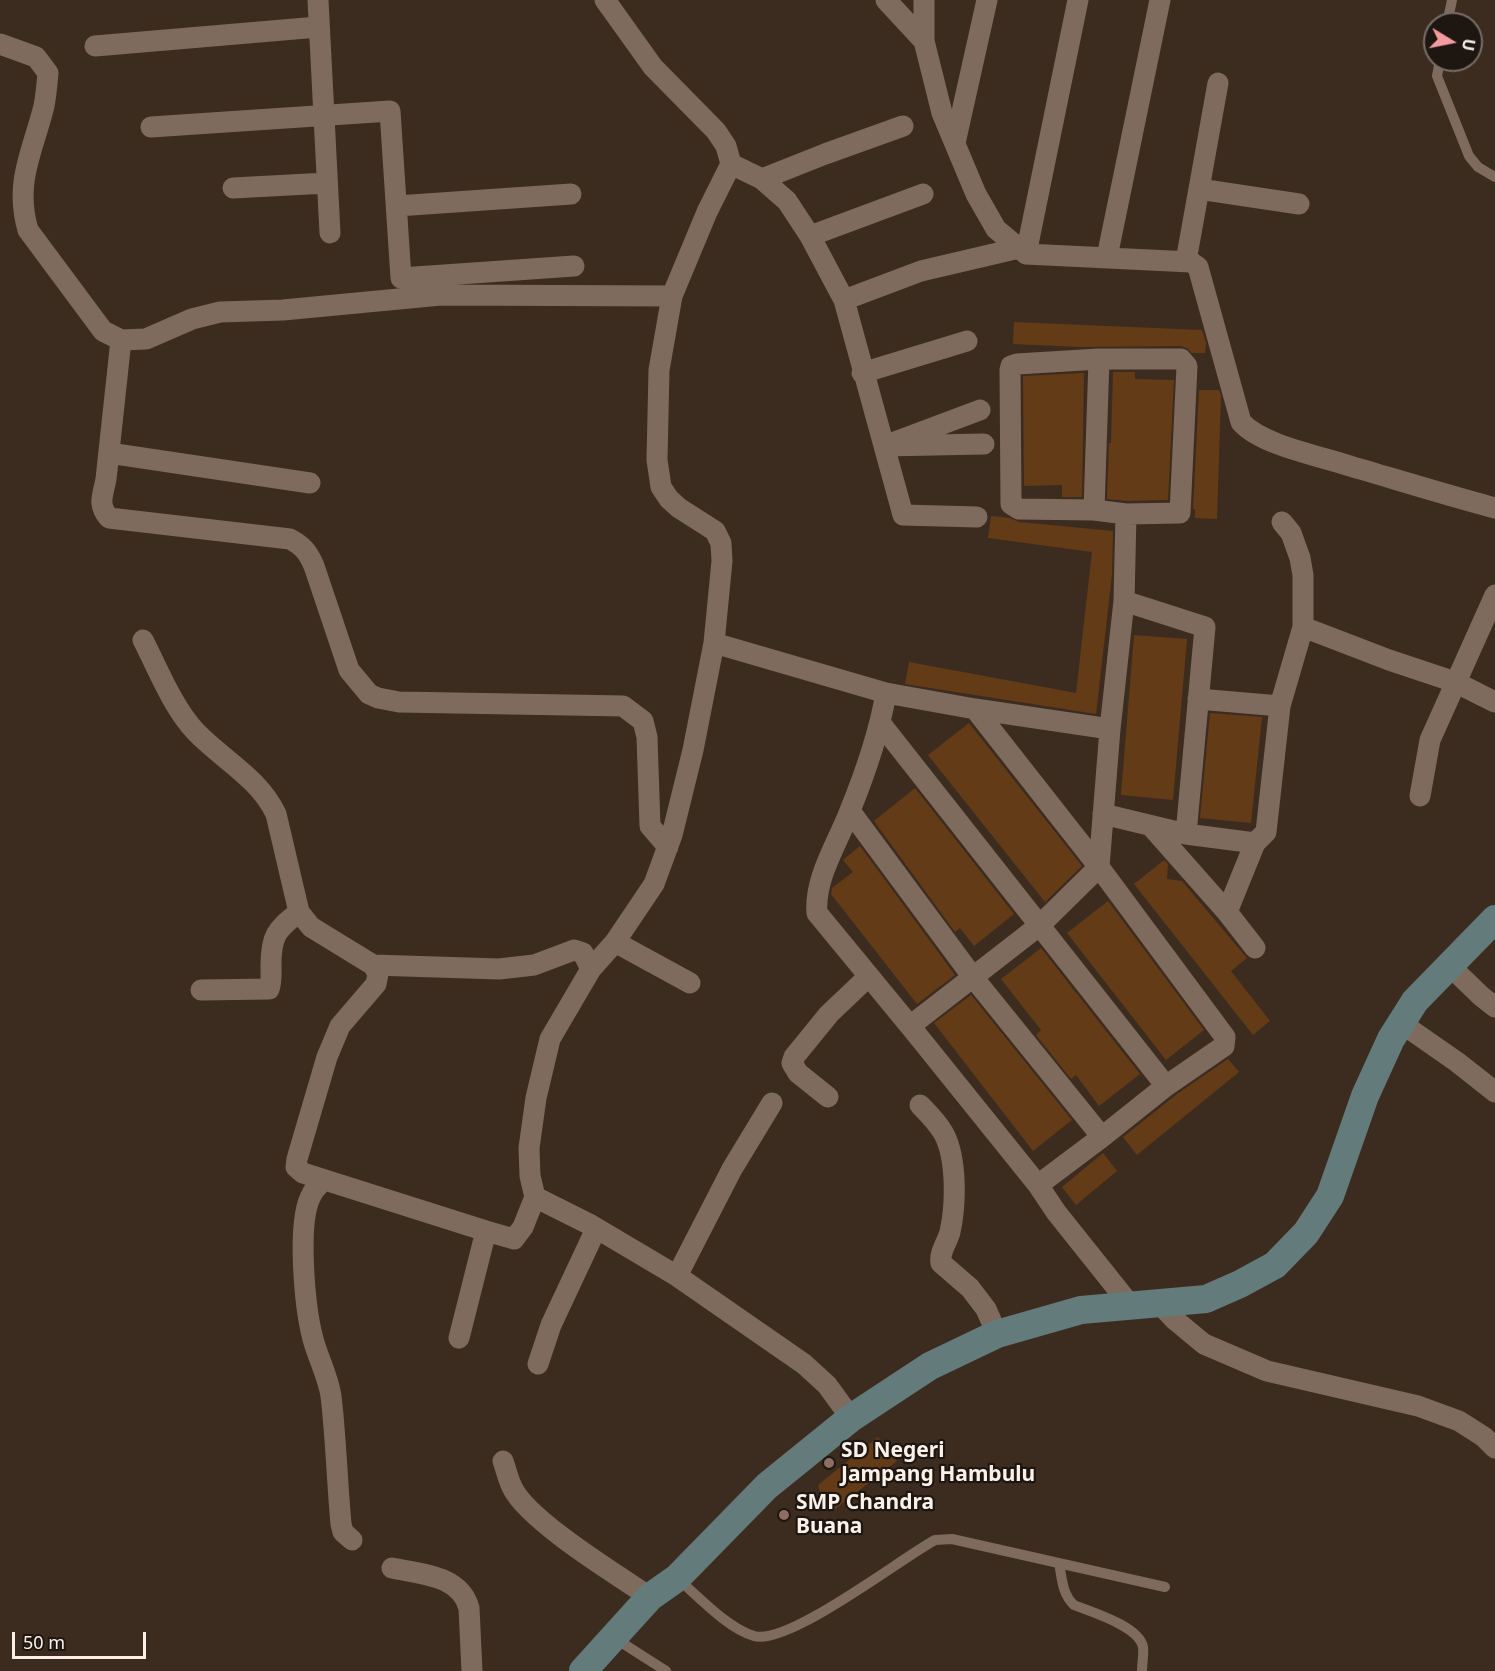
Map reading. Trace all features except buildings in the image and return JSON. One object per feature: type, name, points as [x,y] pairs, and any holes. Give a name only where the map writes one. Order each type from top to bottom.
[{"type":"street","points":[[318,0],[330,233]]},
{"type":"street","points":[[143,640],[180,711],[196,732],[253,782],[270,801],[276,814],[299,912],[311,927],[373,965],[378,974],[376,984],[340,1026],[327,1057],[296,1167],[303,1173],[324,1180],[514,1239],[523,1227],[535,1197],[530,1176],[529,1148],[536,1098],[550,1038],[591,969],[615,942],[654,884],[668,847],[693,750],[714,643],[722,561],[721,543],[715,531],[679,508],[661,488],[657,460],[659,370],[672,296],[731,164],[726,146],[716,131],[653,67],[605,0]]},
{"type":"street","points":[[886,0],[924,41]]},
{"type":"street","points":[[924,0],[924,41],[942,113],[976,194],[996,229],[1022,251]]},
{"type":"street","points":[[955,143],[987,0]]},
{"type":"street","points":[[1022,251],[1078,0]]},
{"type":"street","points":[[1107,257],[1160,0]]},
{"type":"street","points":[[95,46],[318,27]]},
{"type":"street","points":[[0,44],[36,57],[48,73],[45,104],[23,180],[23,212],[28,230],[103,331],[121,340],[146,339],[192,319],[220,312],[283,309],[441,295],[672,296]]},
{"type":"street","points":[[1186,261],[1218,83]]},
{"type":"street","points":[[151,127],[390,111],[401,278],[574,266]]},
{"type":"street","points":[[762,179],[903,126]]},
{"type":"street","points":[[731,164],[762,179],[787,201],[810,236],[844,300],[862,373],[903,515],[977,517]]},
{"type":"street","points":[[233,188],[327,183]]},
{"type":"street","points":[[1199,189],[1299,204]]},
{"type":"street","points":[[397,206],[571,194]]},
{"type":"street","points":[[810,236],[904,203],[923,194]]},
{"type":"street","points":[[844,300],[921,271],[1022,251],[1191,262],[1198,267],[1241,422],[1248,430],[1261,437],[1416,487],[1495,508]]},
{"type":"street","points":[[121,340],[102,500],[102,510],[109,518],[290,539],[307,550],[349,670],[369,694],[378,698],[399,702],[623,706],[643,721],[647,737],[650,826],[668,847]]},
{"type":"street","points":[[862,373],[967,341]]},
{"type":"street","points":[[1094,510],[1099,359]]},
{"type":"street","points":[[1099,359],[1181,359],[1186,366],[1180,513],[1126,514],[1094,510],[1019,509],[1011,504],[1011,366],[1099,359]]},
{"type":"street","points":[[884,446],[980,410]]},
{"type":"street","points":[[884,446],[984,444]]},
{"type":"street","points":[[109,453],[310,483]]},
{"type":"street","points":[[910,1026],[1040,925],[1100,867],[1110,729],[1124,601],[1126,514]]},
{"type":"street","points":[[1227,912],[1255,843],[1266,832],[1280,706],[1303,627],[1303,575],[1300,558],[1291,533],[1282,522]]},
{"type":"street","points":[[1420,796],[1430,740],[1495,595]]},
{"type":"street","points":[[1124,601],[1205,627],[1186,834]]},
{"type":"street","points":[[1303,627],[1455,682],[1495,702]]},
{"type":"street","points":[[714,643],[886,693],[1110,729]]},
{"type":"street","points":[[886,693],[881,724],[850,811],[820,884],[816,900],[817,913],[1038,1185],[1056,1212],[1145,1304],[1175,1320],[1204,1344],[1267,1371],[1418,1406],[1459,1421],[1484,1437],[1495,1448]]},
{"type":"street","points":[[1198,699],[1280,706]]},
{"type":"street","points":[[975,709],[1100,867],[1225,1037],[1224,1046],[1166,1086],[1038,1185]]},
{"type":"street","points":[[881,724],[1166,1086]]},
{"type":"street","points":[[850,811],[972,976],[1102,1137]]},
{"type":"street","points":[[1103,813],[1186,834],[1255,843]]},
{"type":"street","points":[[1151,826],[1227,912],[1255,948]]},
{"type":"street","points":[[201,990],[269,989],[271,946],[274,935],[299,912]]},
{"type":"street","points":[[583,1671],[650,1597],[677,1578],[766,1486],[850,1418],[930,1366],[997,1334],[1081,1310],[1206,1299],[1240,1284],[1275,1264],[1306,1233],[1330,1196],[1365,1096],[1391,1039],[1415,1001],[1495,919]]},
{"type":"street","points":[[615,942],[690,983]]},
{"type":"street","points":[[373,965],[499,969],[534,965],[574,950],[584,953],[591,969]]},
{"type":"street","points":[[1451,966],[1481,996],[1495,1006]]},
{"type":"street","points":[[828,1097],[798,1073],[792,1063],[794,1057],[829,1014],[869,976]]},
{"type":"street","points":[[1401,1023],[1495,1092]]},
{"type":"street","points":[[677,1276],[732,1170],[772,1103]]},
{"type":"street","points":[[920,1105],[944,1133],[949,1147],[954,1186],[953,1209],[950,1233],[940,1256],[941,1263],[970,1288],[986,1309],[997,1334]]},
{"type":"street","points":[[324,1180],[312,1194],[307,1206],[304,1226],[304,1277],[313,1340],[330,1393],[341,1524],[343,1532],[352,1540]]},
{"type":"street","points":[[535,1197],[677,1276],[817,1374],[850,1418]]},
{"type":"street","points":[[538,1364],[551,1325],[596,1229]]},
{"type":"street","points":[[459,1338],[486,1231]]},
{"type":"street","points":[[503,1461],[511,1486],[527,1510],[650,1597]]},
{"type":"street","points":[[392,1568],[440,1578],[460,1589],[470,1608],[472,1671]]},
{"type":"lane","points":[[1438,72],[1437,76],[1469,156],[1478,167],[1495,177]]},
{"type":"lane","points":[[677,1578],[721,1616],[742,1631],[756,1637],[768,1637],[813,1618],[935,1540],[952,1539],[1165,1587]]},
{"type":"lane","points":[[1059,1563],[1068,1600],[1074,1605],[1131,1630],[1140,1639],[1143,1647],[1142,1671]]},
{"type":"lane","points":[[613,1637],[666,1671]]},
{"type":"place","name":"SD Negeri Jampang Hambulu","points":[[829,1463]]},
{"type":"place","name":"SMP Chandra Buana","points":[[784,1515]]}]
